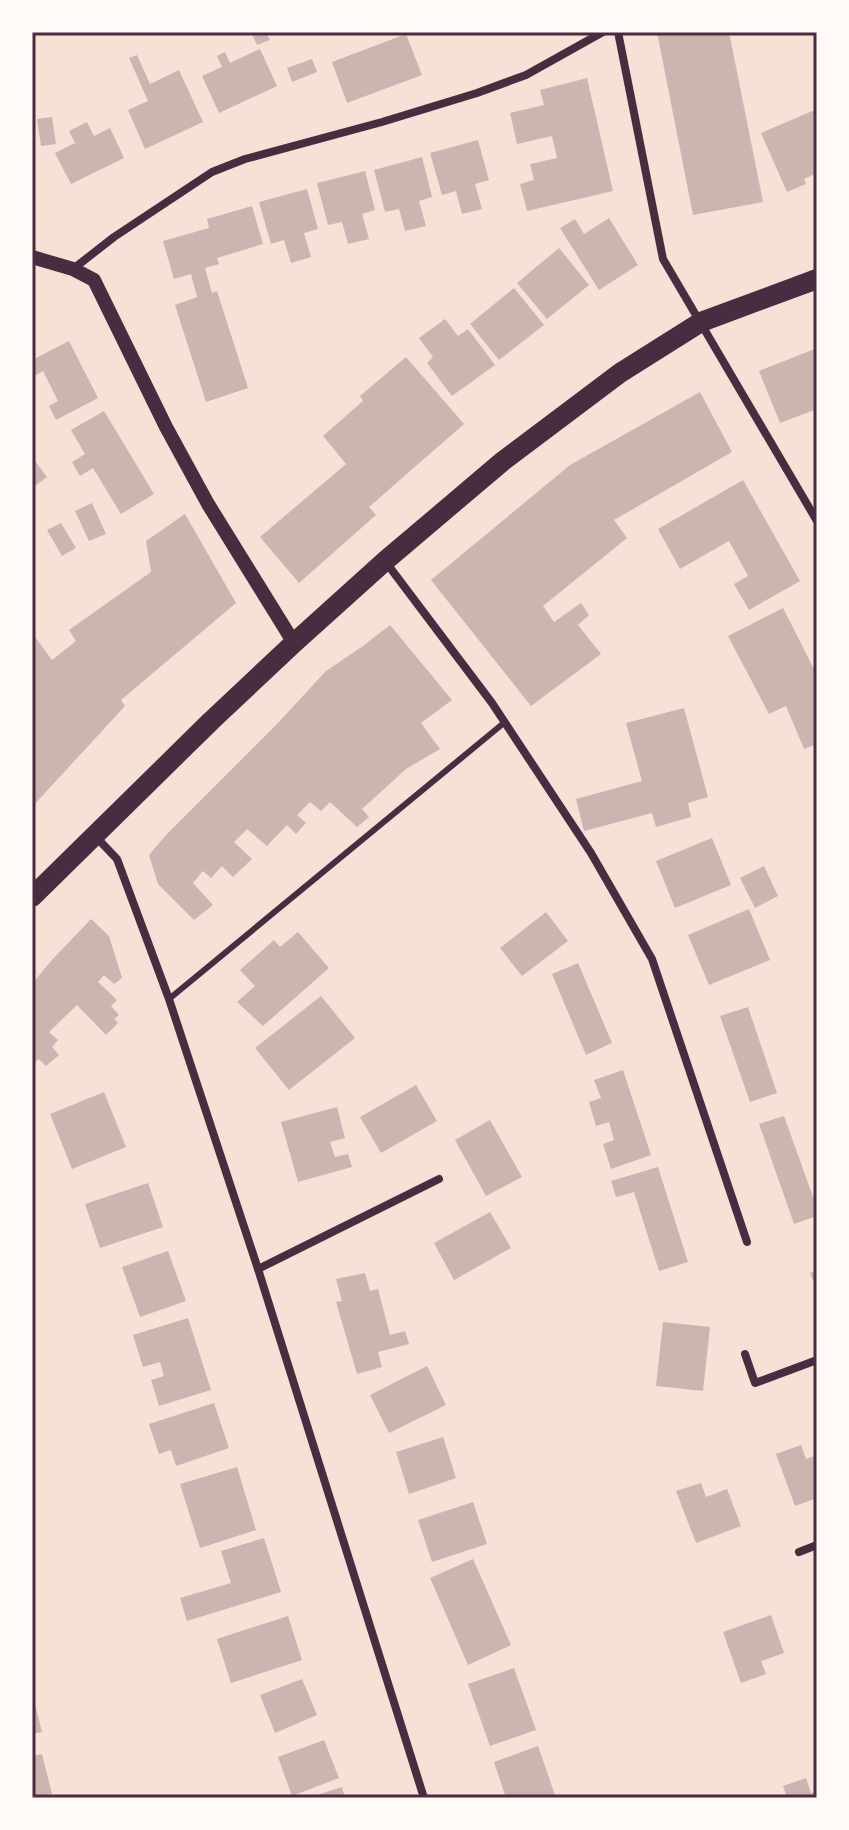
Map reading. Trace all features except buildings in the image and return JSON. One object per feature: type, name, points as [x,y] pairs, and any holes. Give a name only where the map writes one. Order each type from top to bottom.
[{"type":"main road","points":[[32,897],[294,643],[503,461],[620,373],[701,322],[817,279]]},
{"type":"street","points":[[73,269],[114,237],[212,172],[245,159],[477,93],[526,75],[603,32]]},
{"type":"street","points":[[618,32],[663,259],[817,521]]},
{"type":"street","points":[[32,257],[73,269],[94,280],[187,466],[294,643]]},
{"type":"street","points":[[385,561],[505,722],[591,853],[652,959],[747,1242]]},
{"type":"street","points":[[94,835],[117,859],[169,999],[258,1269],[424,1798]]},
{"type":"street","points":[[258,1269],[439,1179]]},
{"type":"street","points":[[745,1354],[755,1383],[817,1360]]},
{"type":"street","points":[[799,1552],[817,1545]]},
{"type":"lane","points":[[169,999],[505,722]]}]
